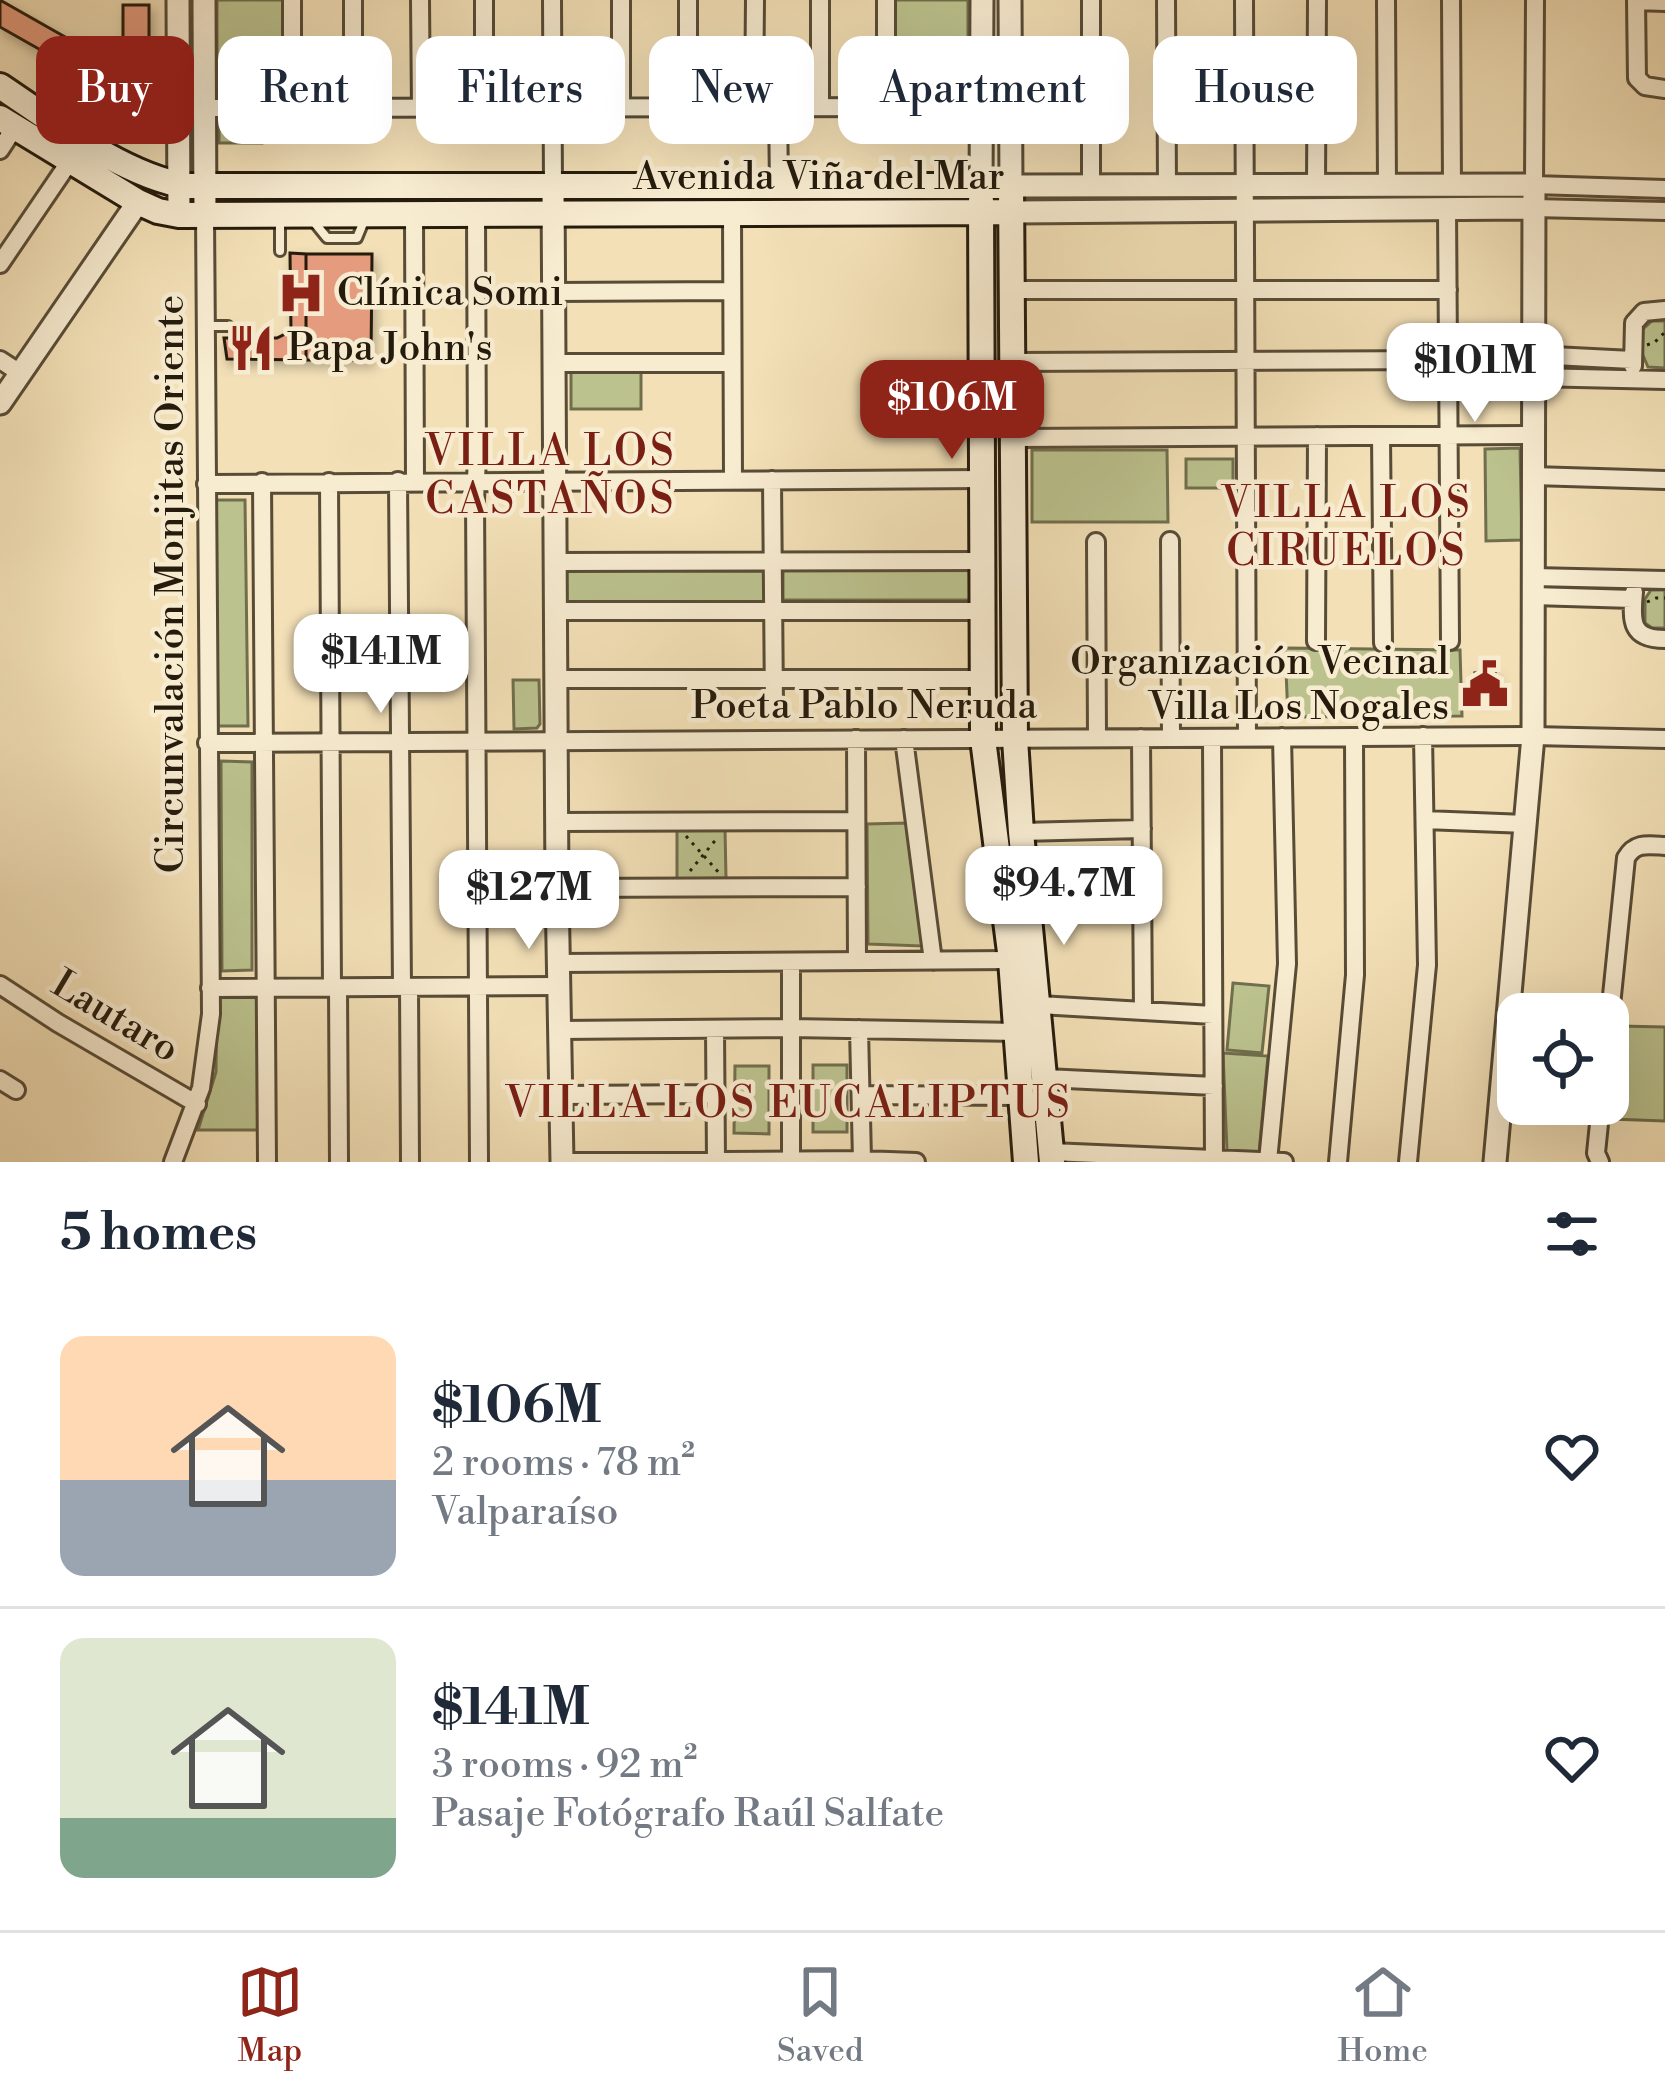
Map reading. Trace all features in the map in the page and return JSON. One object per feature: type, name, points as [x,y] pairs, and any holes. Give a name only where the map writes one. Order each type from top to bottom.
[{"type":"main road","name":"Avenida Viña del Mar","points":[[0,86],[122,164],[147,176],[192,186],[779,186],[981,199]]},
{"type":"main road","name":"Avenida Viña del Mar","points":[[8,123],[138,202],[158,211],[192,215],[732,213],[1011,199]]},
{"type":"main road","points":[[981,199],[983,739],[1011,960],[1026,1162]]},
{"type":"main road","points":[[1011,199],[1015,739],[1052,1157]]},
{"type":"street","name":"Circunvalación Monjitas Oriente","points":[[178,0],[178,36]]},
{"type":"street","name":"Circunvalación Monjitas Oriente","points":[[173,1162],[206,1063],[210,988],[205,326],[192,215],[204,108],[204,0]]},
{"type":"street","points":[[292,0],[292,36]]},
{"type":"street","points":[[353,0],[353,36]]},
{"type":"street","points":[[421,0],[421,36]]},
{"type":"street","points":[[484,0],[484,36]]},
{"type":"street","points":[[552,0],[552,36]]},
{"type":"street","points":[[621,0],[621,36]]},
{"type":"street","points":[[688,0],[688,36]]},
{"type":"street","points":[[755,0],[755,36]]},
{"type":"street","points":[[820,0],[820,107]]},
{"type":"street","points":[[886,0],[886,36]]},
{"type":"street","points":[[981,36],[982,0]]},
{"type":"street","points":[[1010,0],[1010,36]]},
{"type":"street","points":[[1091,0],[1091,186]]},
{"type":"street","points":[[1166,0],[1167,186]]},
{"type":"street","points":[[1244,0],[1246,737]]},
{"type":"street","points":[[1316,186],[1317,0]]},
{"type":"street","points":[[1386,0],[1387,186]]},
{"type":"street","points":[[1451,0],[1452,186]]},
{"type":"street","points":[[1515,993],[1533,736],[1534,0]]},
{"type":"street","points":[[1665,2],[1636,1],[1637,78],[1645,86],[1665,88]]},
{"type":"street","points":[[814,107],[838,107]]},
{"type":"street","points":[[194,108],[218,108]]},
{"type":"street","points":[[0,150],[8,123]]},
{"type":"street","name":"Circunvalación Monjitas Oriente","points":[[185,144],[192,186]]},
{"type":"street","points":[[552,144],[562,1162],[916,1162]]},
{"type":"street","points":[[778,144],[779,186]]},
{"type":"street","points":[[980,144],[981,199]]},
{"type":"street","points":[[1010,144],[1011,199]]},
{"type":"street","points":[[0,264],[70,161]]},
{"type":"street","name":"Avenida Viña del Mar","points":[[1011,199],[1091,186],[1452,186],[1665,211]]},
{"type":"street","name":"Avenida Viña del Mar","points":[[1011,199],[1245,210],[1448,209],[1534,197],[1665,189]]},
{"type":"street","points":[[0,403],[138,202]]},
{"type":"street","points":[[1448,209],[1450,641]]},
{"type":"street","points":[[732,213],[733,480]]},
{"type":"street","points":[[410,1162],[400,742],[415,214]]},
{"type":"street","points":[[476,214],[479,1162]]},
{"type":"street","points":[[1011,290],[1448,290]]},
{"type":"street","points":[[554,292],[732,291]]},
{"type":"street","points":[[1633,379],[1634,323],[1644,312],[1665,310]]},
{"type":"street","points":[[1534,366],[1633,353]]},
{"type":"street","points":[[1012,362],[1448,359]]},
{"type":"street","points":[[0,360],[20,373]]},
{"type":"street","points":[[554,363],[732,363]]},
{"type":"street","points":[[1534,366],[1665,380]]},
{"type":"street","points":[[1012,438],[1534,435]]},
{"type":"street","points":[[1316,641],[1317,436]]},
{"type":"street","points":[[1381,436],[1383,643]]},
{"type":"street","points":[[1534,476],[1665,480]]},
{"type":"street","points":[[206,484],[982,479]]},
{"type":"street","points":[[772,480],[774,704]]},
{"type":"street","points":[[262,482],[267,1162]]},
{"type":"street","points":[[328,482],[339,1162]]},
{"type":"street","points":[[1096,542],[1097,738]]},
{"type":"street","points":[[1171,542],[1172,738]]},
{"type":"street","points":[[554,562],[982,561]]},
{"type":"street","points":[[1533,586],[1659,579]]},
{"type":"street","points":[[1659,579],[1641,582],[1635,590],[1634,626],[1649,639],[1665,639]]},
{"type":"street","points":[[1533,586],[1633,599]]},
{"type":"street","points":[[555,611],[982,611]]},
{"type":"street","points":[[555,679],[983,679]]},
{"type":"street","points":[[1408,1162],[1427,965],[1423,736]]},
{"type":"street","name":"Poeta Pablo Neruda","points":[[206,743],[1423,736],[1665,739]]},
{"type":"street","points":[[1212,737],[1214,1159]]},
{"type":"street","points":[[1268,1161],[1286,964],[1282,737]]},
{"type":"street","points":[[1338,1162],[1355,975],[1354,737]]},
{"type":"street","points":[[1141,738],[1142,1011]]},
{"type":"street","points":[[904,739],[932,961]]},
{"type":"street","points":[[856,740],[857,961]]},
{"type":"street","points":[[1425,820],[1527,824]]},
{"type":"street","points":[[557,822],[856,821]]},
{"type":"street","points":[[1021,832],[1142,829]]},
{"type":"street","points":[[1612,993],[1626,858],[1632,848],[1641,845],[1665,845]]},
{"type":"street","points":[[556,888],[857,887]]},
{"type":"street","points":[[1029,911],[1142,909]]},
{"type":"street","points":[[558,963],[1011,960]]},
{"type":"street","points":[[791,962],[791,1161]]},
{"type":"street","name":"Lautaro","points":[[0,985],[196,1104]]},
{"type":"street","points":[[210,988],[558,986]]},
{"type":"street","points":[[1039,1005],[1214,1015]]},
{"type":"street","points":[[715,1029],[716,1161]]},
{"type":"street","points":[[859,1029],[862,1160]]},
{"type":"street","points":[[560,1030],[1017,1032]]},
{"type":"street","points":[[1045,1078],[1214,1086]]},
{"type":"street","points":[[561,1095],[716,1094]]},
{"type":"street","points":[[861,1095],[1021,1096]]},
{"type":"street","points":[[1496,1162],[1501,1125]]},
{"type":"street","points":[[1599,1125],[1596,1154],[1600,1162]]},
{"type":"street","points":[[1052,1157],[1284,1162]]},
{"type":"lane","points":[[280,214],[280,250]]},
{"type":"lane","points":[[205,326],[228,326]]},
{"type":"path","points":[[1633,353],[1665,332]]},
{"type":"path","points":[[673,821],[731,887]]},
{"type":"path","points":[[676,887],[730,821]]},
{"type":"green space","points":[[217,0],[283,0],[283,36],[218,36],[217,99]]},
{"type":"green space","points":[[895,0],[968,0],[968,36],[895,36]]},
{"type":"green space","points":[[1652,321],[1665,321],[1665,368],[1648,367],[1642,353],[1642,330]]},
{"type":"green space","points":[[571,372],[641,372],[641,409],[571,409]]},
{"type":"green space","points":[[1520,448],[1522,540],[1486,541],[1485,449]]},
{"type":"green space","points":[[1032,450],[1167,450],[1168,522],[1032,522]]},
{"type":"green space","points":[[1186,459],[1233,459],[1233,488],[1186,488]]},
{"type":"green space","points":[[215,500],[245,500],[248,726],[218,726]]},
{"type":"green space","points":[[764,566],[765,603],[565,604],[564,567]]},
{"type":"green space","points":[[783,568],[972,568],[972,600],[783,600]]},
{"type":"green space","points":[[1651,590],[1665,590],[1665,628],[1645,623],[1645,599]]},
{"type":"green space","points":[[1285,648],[1460,650],[1462,716],[1288,717]]},
{"type":"green space","points":[[513,680],[539,680],[537,728],[514,729]]},
{"type":"green space","points":[[221,761],[252,762],[252,970],[222,971]]},
{"type":"green space","points":[[906,823],[922,946],[868,944],[867,824]]},
{"type":"green space","points":[[725,829],[726,878],[677,879],[677,830]]},
{"type":"green space","points":[[1233,983],[1269,986],[1262,1053],[1227,1050]]},
{"type":"green space","points":[[217,992],[263,993],[261,1130],[198,1130],[216,1072]]},
{"type":"green space","points":[[1629,1026],[1665,1027],[1665,1121],[1629,1120]]},
{"type":"green space","points":[[1223,1053],[1268,1056],[1259,1153],[1227,1151]]},
{"type":"green space","points":[[813,1065],[847,1065],[847,1132],[813,1132]]},
{"type":"green space","points":[[735,1066],[769,1066],[769,1134],[734,1133]]},
{"type":"building","points":[[0,0],[63,36],[36,36],[36,47],[0,27]]},
{"type":"building","points":[[123,5],[149,5],[149,36],[123,36]]},
{"type":"building","points":[[290,253],[306,254],[306,360],[227,359],[224,338],[277,338],[291,331]]},
{"type":"building","points":[[306,254],[372,254],[371,360],[306,360]]},
{"type":"building","name":"Organización Vecinal Villa Los Nogales","points":[[1495,672],[1496,694],[1476,695],[1475,673]]},
{"type":"place","name":"Clínica Somi","points":[[301,293]]},
{"type":"place","name":"Papa John's","points":[[251,348]]},
{"type":"place","name":"Organización Vecinal Villa Los Nogales","points":[[1485,684]]},
{"type":"district","name":"VILLA LOS CASTAÑOS","points":[[551,476]]},
{"type":"district","name":"VILLA LOS CIRUELOS","points":[[1347,528]]},
{"type":"district","name":"VILLA LOS EUCALIPTUS","points":[[789,1104]]}]
